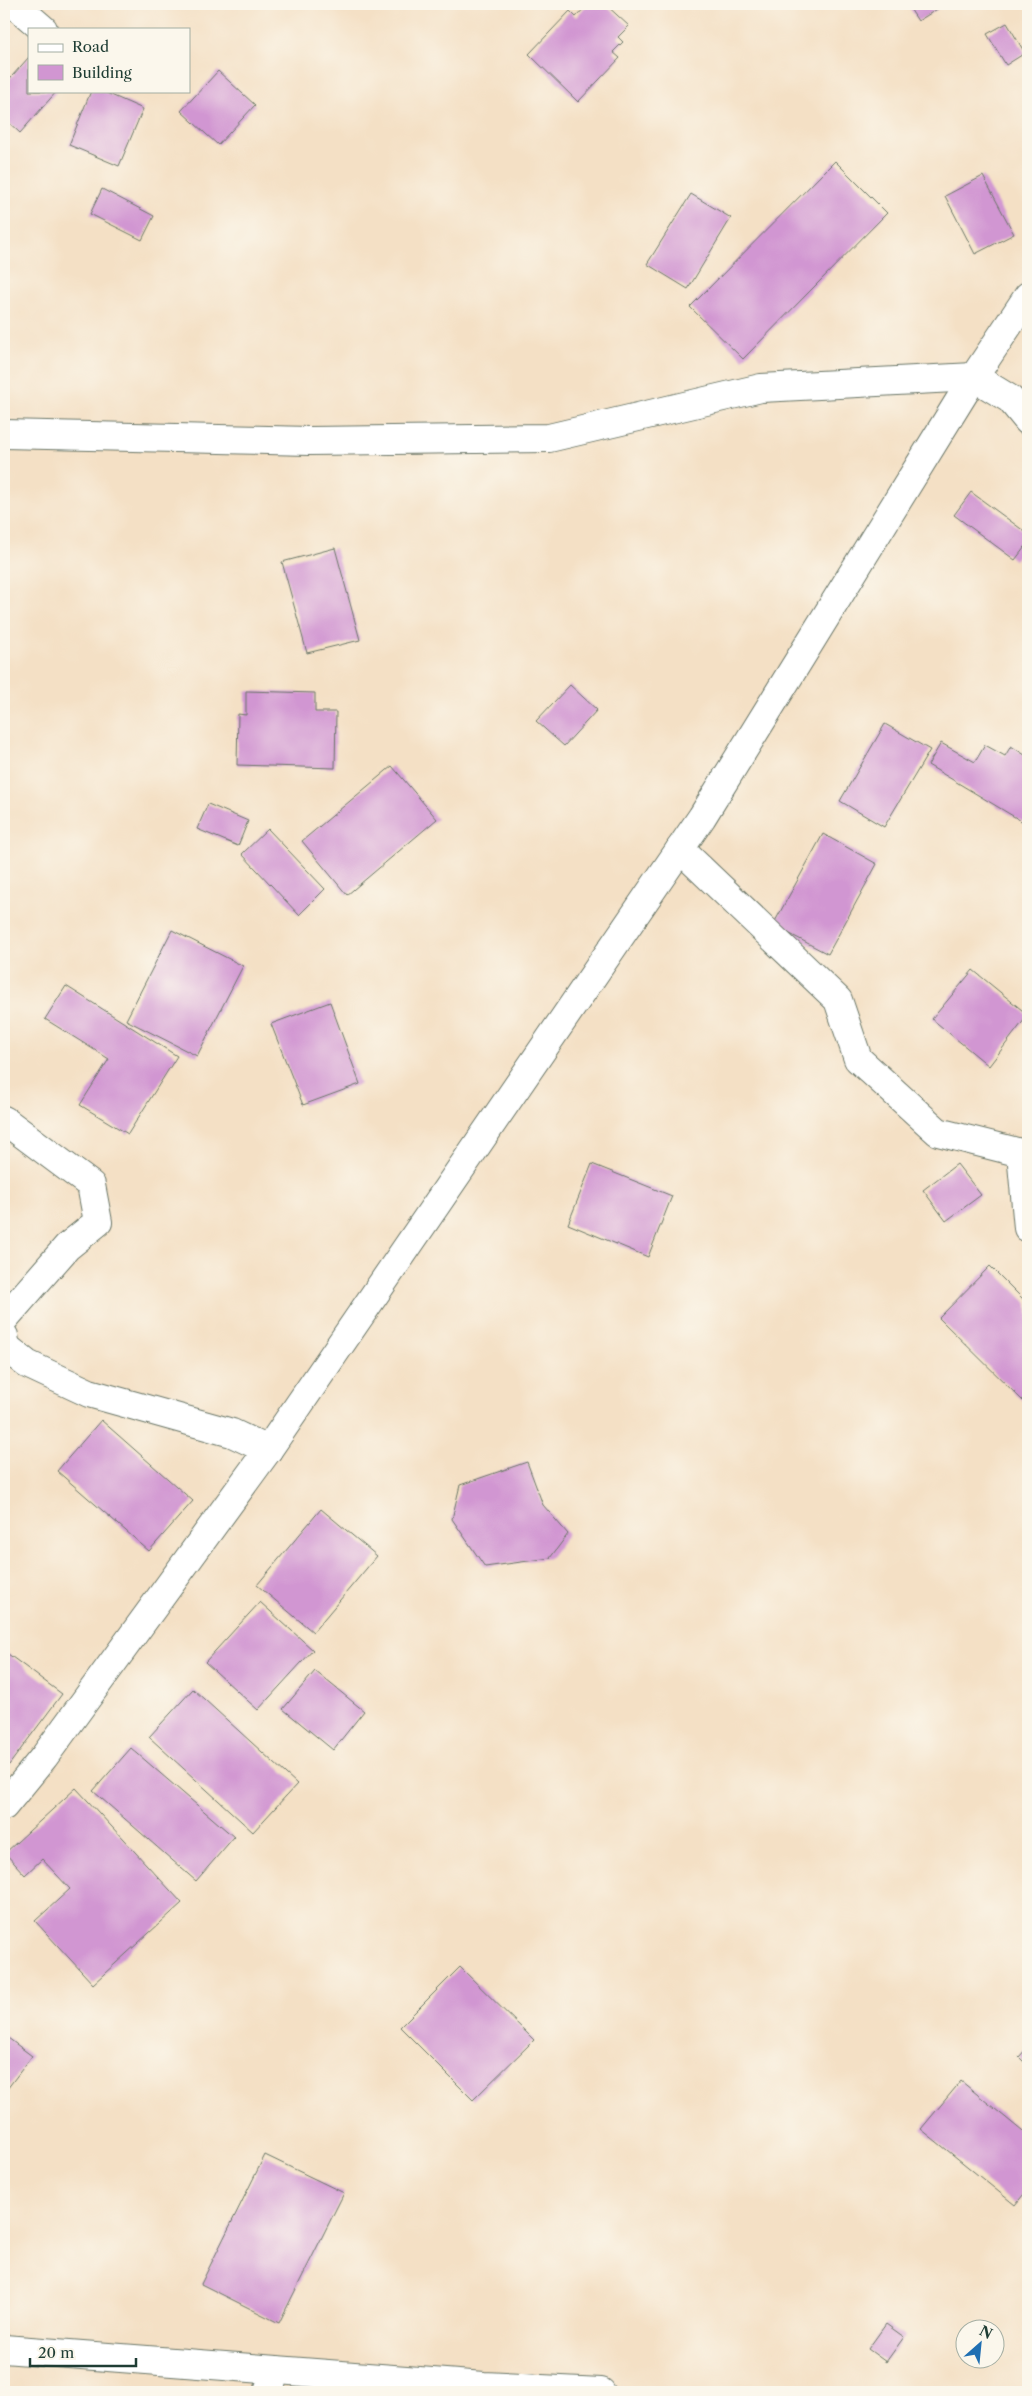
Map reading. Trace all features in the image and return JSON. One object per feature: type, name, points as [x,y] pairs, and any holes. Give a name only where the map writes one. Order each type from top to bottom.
[{"type":"street","points":[[14,4],[42,28]]},
{"type":"street","points":[[4,1806],[44,1758],[268,1450],[680,849],[974,377],[1028,296]]},
{"type":"street","points":[[4,434],[309,441],[549,438],[761,388],[974,377],[1010,399],[1028,421]]},
{"type":"street","points":[[680,849],[838,1000],[858,1059],[938,1132],[1021,1152],[1028,1228]]},
{"type":"street","points":[[4,1120],[91,1186],[98,1222],[66,1247],[4,1319]]},
{"type":"street","points":[[4,1336],[6,1347],[28,1364],[89,1393],[232,1433],[268,1450]]},
{"type":"street","points":[[4,2349],[272,2381],[600,2392]]},
{"type":"building","points":[[588,4],[605,4],[629,26],[618,37],[623,42],[613,52],[620,58],[578,102],[529,54],[570,11],[576,17]]},
{"type":"building","points":[[907,4],[936,4],[939,8],[918,21]]},
{"type":"building","points":[[1007,23],[1025,53],[1006,65],[987,34]]},
{"type":"building","points":[[28,58],[28,92],[56,92],[20,133],[4,118],[4,85]]},
{"type":"building","points":[[218,71],[255,105],[218,145],[181,111]]},
{"type":"building","points":[[91,92],[104,92],[143,109],[119,166],[69,145]]},
{"type":"building","points":[[835,161],[887,213],[743,359],[690,307]]},
{"type":"building","points":[[983,176],[1014,234],[975,254],[945,196]]},
{"type":"building","points":[[102,189],[154,216],[142,240],[90,214]]},
{"type":"building","points":[[691,194],[731,218],[688,289],[647,264]]},
{"type":"building","points":[[971,492],[1028,534],[1028,543],[1015,560],[954,515]]},
{"type":"building","points":[[335,548],[360,640],[307,653],[282,562]]},
{"type":"building","points":[[570,685],[597,710],[564,746],[536,721]]},
{"type":"building","points":[[246,691],[315,693],[315,712],[336,712],[335,768],[237,765],[238,714],[246,715]]},
{"type":"building","points":[[885,724],[930,750],[884,827],[840,801]]},
{"type":"building","points":[[941,743],[975,762],[985,745],[1005,756],[1011,746],[1028,757],[1028,825],[928,765]]},
{"type":"building","points":[[392,766],[437,819],[347,895],[302,841]]},
{"type":"building","points":[[208,804],[248,821],[238,846],[197,829]]},
{"type":"building","points":[[268,829],[325,889],[299,915],[242,854]]},
{"type":"building","points":[[823,834],[877,864],[828,954],[773,925]]},
{"type":"building","points":[[172,930],[243,966],[197,1056],[126,1020]]},
{"type":"building","points":[[973,970],[1028,1015],[989,1066],[932,1019]]},
{"type":"building","points":[[66,986],[177,1056],[128,1134],[80,1105],[109,1059],[45,1019]]},
{"type":"building","points":[[330,1002],[360,1084],[303,1105],[271,1024]]},
{"type":"building","points":[[592,1164],[672,1196],[648,1257],[568,1224]]},
{"type":"building","points":[[957,1164],[981,1195],[946,1221],[923,1190]]},
{"type":"building","points":[[990,1266],[1028,1304],[1028,1395],[1023,1401],[939,1318]]},
{"type":"building","points":[[101,1420],[193,1501],[149,1551],[57,1471]]},
{"type":"building","points":[[527,1462],[543,1505],[568,1534],[550,1558],[485,1567],[452,1519],[460,1485]]},
{"type":"building","points":[[321,1509],[377,1556],[313,1632],[257,1585]]},
{"type":"building","points":[[260,1602],[313,1650],[258,1710],[205,1662]]},
{"type":"building","points":[[4,1651],[62,1694],[9,1765],[4,1762]]},
{"type":"building","points":[[315,1671],[364,1711],[333,1750],[283,1709]]},
{"type":"building","points":[[193,1689],[297,1784],[253,1832],[149,1737]]},
{"type":"building","points":[[131,1748],[234,1837],[196,1881],[93,1791]]},
{"type":"building","points":[[76,1788],[182,1903],[93,1984],[35,1921],[70,1889],[42,1859],[25,1875],[5,1853]]},
{"type":"building","points":[[460,1967],[534,2040],[473,2100],[400,2027]]},
{"type":"building","points":[[4,2035],[32,2056],[4,2093]]},
{"type":"building","points":[[1028,2047],[1028,2066],[1019,2057]]},
{"type":"building","points":[[961,2081],[1028,2136],[1028,2189],[1015,2205],[921,2129]]},
{"type":"building","points":[[265,2155],[344,2193],[279,2323],[201,2284]]},
{"type":"building","points":[[886,2324],[904,2337],[886,2362],[868,2349]]}]
